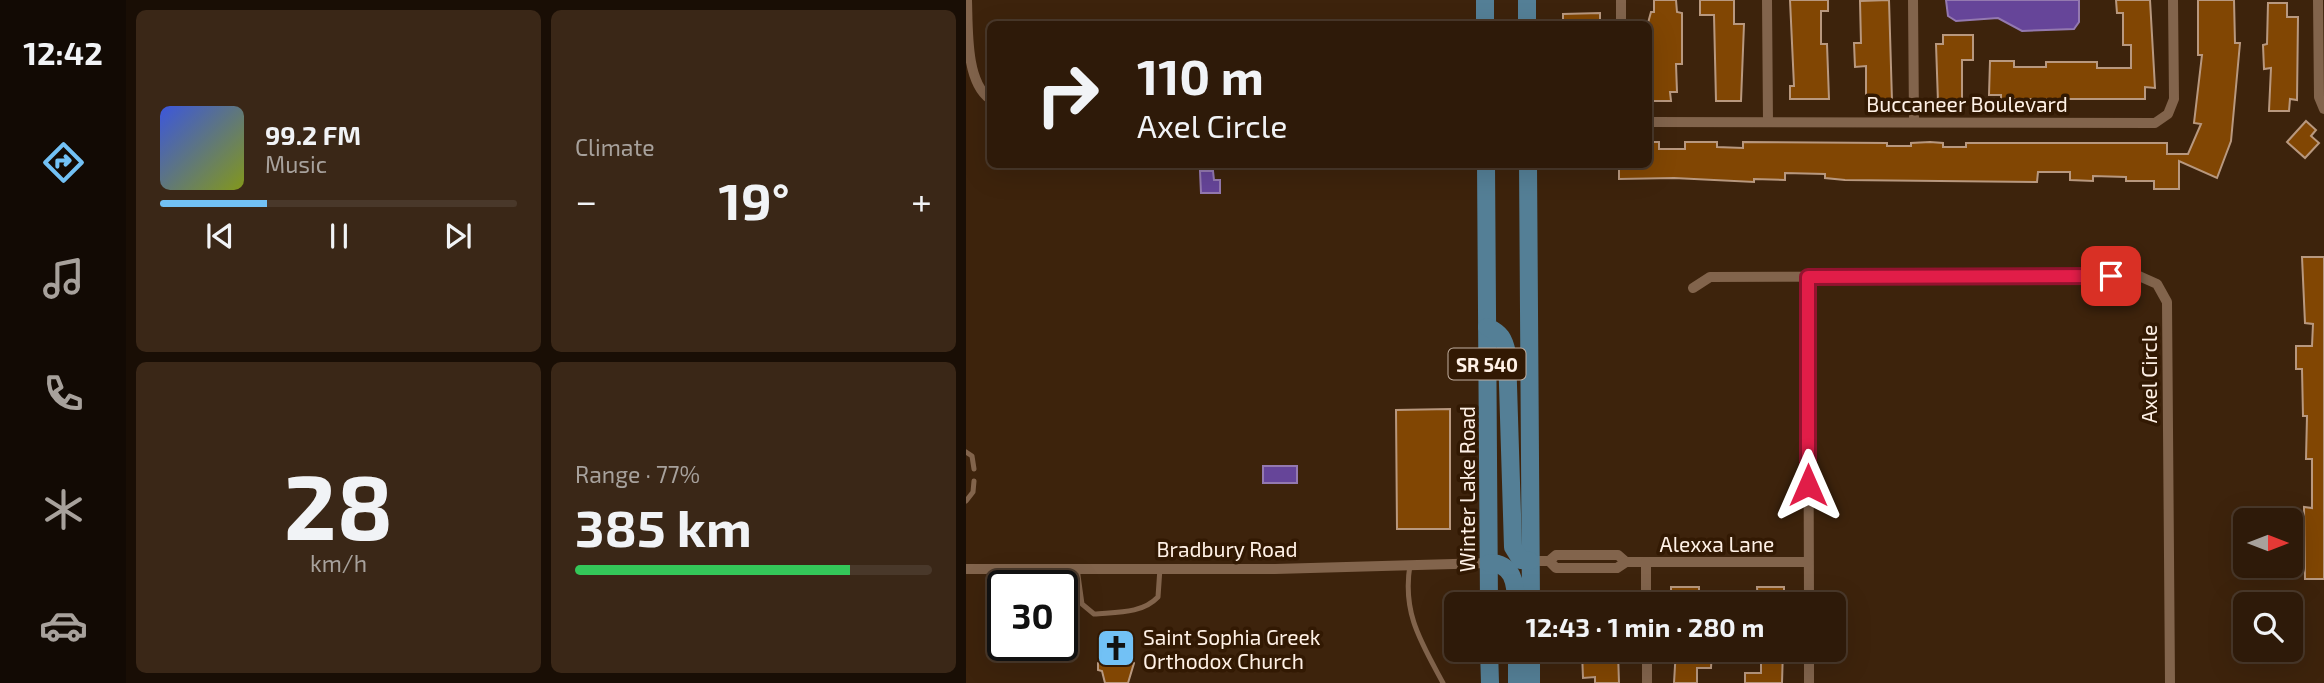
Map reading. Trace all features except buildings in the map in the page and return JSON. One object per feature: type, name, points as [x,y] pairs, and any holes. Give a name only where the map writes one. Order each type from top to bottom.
[{"type":"main road","points":[[1485,0],[1485,21]]},
{"type":"main road","points":[[1527,0],[1527,21]]},
{"type":"main road","name":"Winter Lake Road","points":[[1486,168],[1489,592]]},
{"type":"main road","name":"SR 540","points":[[1528,168],[1531,592]]},
{"type":"main road","points":[[1487,327],[1498,331],[1507,353],[1513,547],[1521,560],[1530,561]]},
{"type":"main road","points":[[1489,563],[1500,563],[1510,571],[1516,592]]},
{"type":"main road","points":[[1489,662],[1490,683]]},
{"type":"main road","points":[[1517,662],[1517,683]]},
{"type":"main road","points":[[1531,662],[1531,683]]},
{"type":"street","points":[[967,0],[968,64],[973,83],[987,96]]},
{"type":"street","points":[[1621,0],[1621,21]]},
{"type":"street","points":[[1767,0],[1768,122]]},
{"type":"street","points":[[1913,0],[1913,122]]},
{"type":"street","name":"Buccaneer Boulevard","points":[[1652,122],[2155,123],[2168,114],[2174,99],[2173,0]]},
{"type":"street","points":[[2318,0],[2319,97],[2324,109]]},
{"type":"street","name":"Axel Circle","points":[[1693,288],[1710,277],[2139,276],[2157,284],[2167,302],[2170,683]]},
{"type":"street","points":[[1808,277],[1809,592]]},
{"type":"street","name":"Alexxa Lane","points":[[1530,561],[1549,561],[1556,568],[1617,568],[1626,562],[1808,562]]},
{"type":"street","points":[[1646,562],[1646,592]]},
{"type":"street","name":"Bradbury Road","points":[[966,569],[1489,563]]},
{"type":"street","points":[[1647,662],[1647,683]]},
{"type":"street","points":[[1809,662],[1809,683]]},
{"type":"lane","points":[[966,452],[972,456],[974,469]]},
{"type":"lane","points":[[966,501],[973,492],[974,481]]},
{"type":"lane","points":[[1410,565],[1406,589],[1408,606],[1443,683]]},
{"type":"lane","points":[[1076,568],[1082,604],[1094,614],[1132,611],[1151,605],[1158,597],[1160,568]]},
{"type":"shaded area","points":[[1946,0],[2079,0],[2079,22],[2074,29],[2022,31],[1998,18],[1956,21],[1948,16]]},
{"type":"shaded area","points":[[1200,171],[1213,171],[1214,180],[1220,180],[1220,193],[1201,193]]},
{"type":"shaded area","points":[[1263,466],[1297,466],[1297,483],[1263,483]]},
{"type":"place","name":"Saint Sophia Greek Orthodox Church","points":[[1116,648]]},
{"type":"route","points":[[1808,485],[1808,277],[2111,276]]}]
